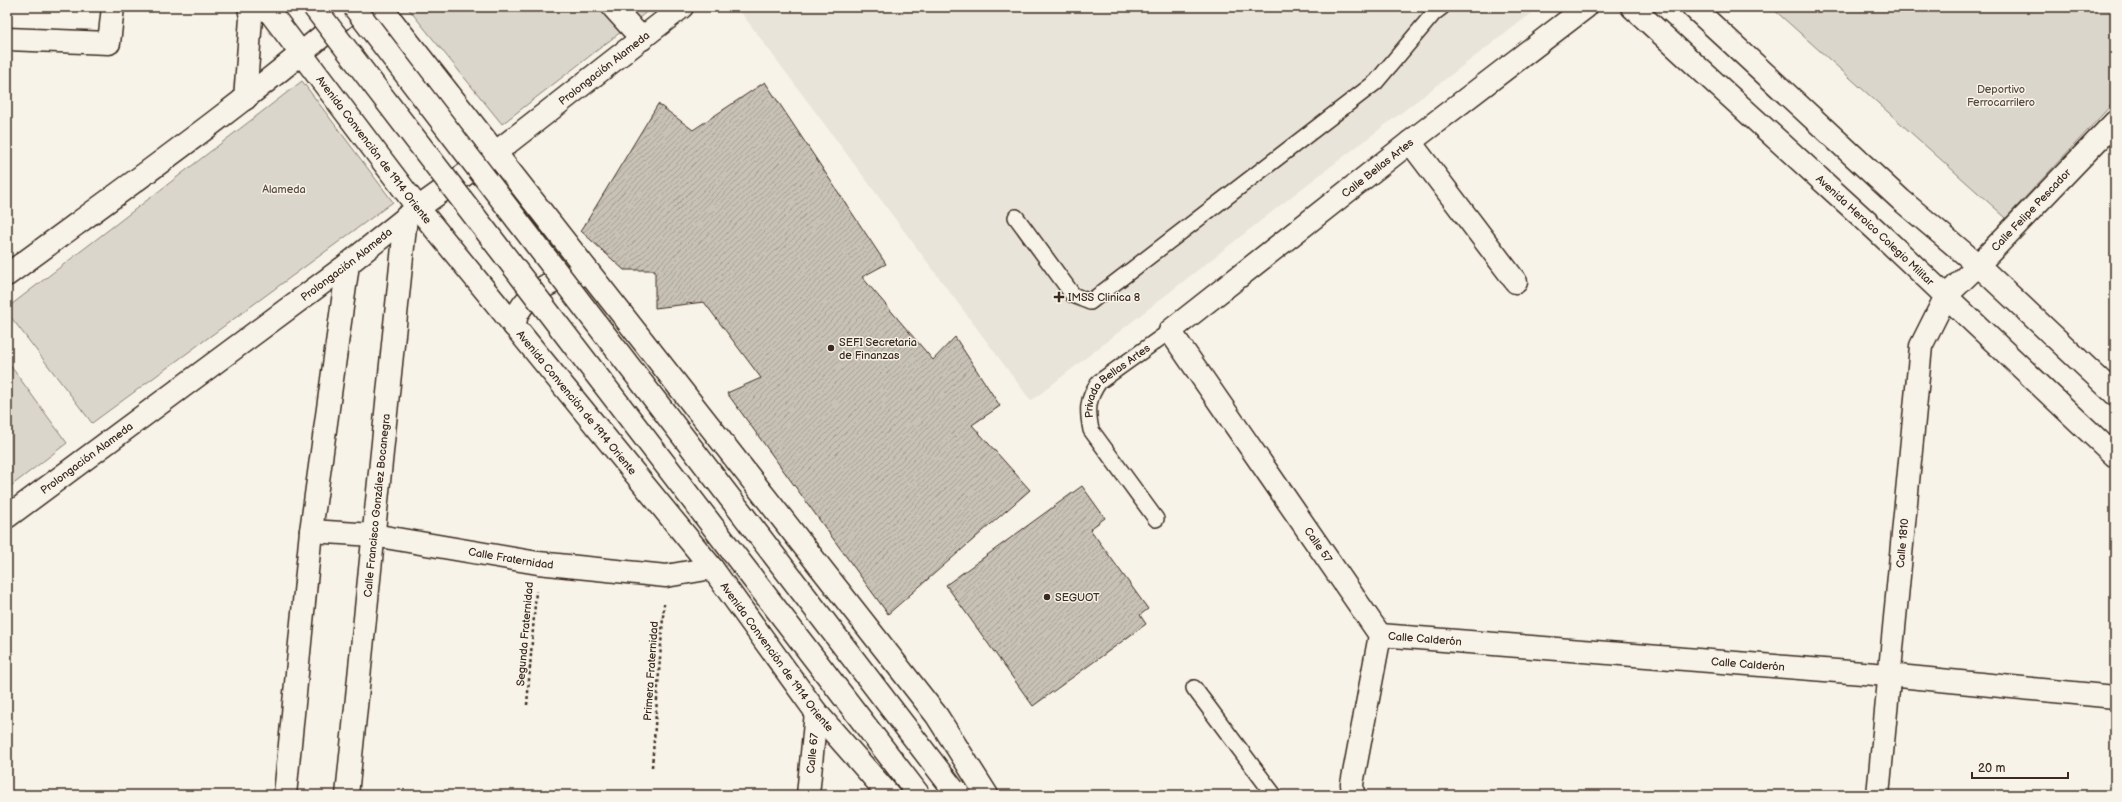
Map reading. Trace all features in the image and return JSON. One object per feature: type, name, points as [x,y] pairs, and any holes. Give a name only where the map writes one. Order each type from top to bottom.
[{"type":"street","points":[[7,39],[109,43],[113,7]]},
{"type":"street","points":[[245,99],[251,18],[249,7]]},
{"type":"street","name":"Avenida Convención de 1914 Oriente","points":[[266,7],[302,54],[412,212],[514,326],[712,568],[816,712],[889,795]]},
{"type":"street","points":[[314,7],[919,795]]},
{"type":"street","points":[[7,275],[245,99],[302,54],[355,7],[953,789]]},
{"type":"street","points":[[381,7],[937,716],[987,795]]},
{"type":"street","points":[[613,7],[642,39]]},
{"type":"street","name":"Prolongación Alameda","points":[[7,517],[348,264],[412,212],[495,153],[682,7]]},
{"type":"street","name":"Calle Bellas Artes","points":[[1170,331],[1410,142],[1586,7]]},
{"type":"street","name":"Avenida Heroico Colegio Militar","points":[[1632,7],[1946,296],[2115,456]]},
{"type":"street","points":[[1693,7],[1901,200],[1978,265],[2115,394]]},
{"type":"street","name":"Calle Felipe Pescador","points":[[1946,296],[1978,265],[2115,122]]},
{"type":"street","points":[[1410,142],[1516,282]]},
{"type":"street","name":"Calle Francisco González Bocanegra","points":[[347,795],[373,535],[412,212]]},
{"type":"street","points":[[285,795],[311,531],[348,264]]},
{"type":"street","points":[[514,326],[518,311],[539,290],[552,283],[575,275],[584,275],[596,282]]},
{"type":"street","name":"Calle 1810","points":[[1878,795],[1888,675],[1922,346],[1946,296]]},
{"type":"street","name":"Calle 57","points":[[1170,331],[1380,635]]},
{"type":"street","name":"Calle Fraternidad","points":[[311,531],[373,535],[538,563],[666,576],[712,568]]},
{"type":"street","points":[[1347,791],[1380,635]]},
{"type":"street","name":"Calle Calderón","points":[[1380,635],[1888,675],[2115,698]]},
{"type":"street","name":"Calle 67","points":[[808,795],[816,712]]},
{"type":"lane","points":[[1016,217],[1073,295],[1090,302],[1376,82],[1434,13],[1442,7]]},
{"type":"lane","name":"Privada Bellas Artes","points":[[1156,518],[1091,430],[1088,413],[1091,394],[1099,382],[1170,331]]},
{"type":"lane","points":[[1194,688],[1274,795]]},
{"type":"path","name":"Segunda Fraternidad","points":[[527,705],[538,563]]},
{"type":"path","name":"Primera Fraternidad","points":[[652,767],[666,576]]},
{"type":"shaded area","name":"IMSS Clinica 8","points":[[745,7],[1540,7],[1296,193],[1031,401],[740,11]]},
{"type":"green space","points":[[407,7],[653,7],[502,124]]},
{"type":"green space","name":"Deportivo Ferrocarrilero","points":[[1771,7],[2115,7],[2115,101],[2006,218]]},
{"type":"green space","name":"Alameda","points":[[302,81],[393,202],[92,423],[7,312],[7,308]]},
{"type":"green space","points":[[7,361],[67,443],[7,489]]},
{"type":"building","name":"SEFI Secretaria de Finanzas","points":[[765,82],[886,264],[862,277],[933,360],[955,337],[1000,406],[972,425],[1030,490],[888,614],[727,393],[761,378],[704,302],[655,308],[655,270],[624,270],[581,231],[658,104],[693,130]]},
{"type":"building","name":"SEGUOT","points":[[1082,486],[1105,518],[1090,529],[1148,609],[1140,615],[1146,624],[1033,706],[946,585]]},
{"type":"place","name":"IMSS Clinica 8","points":[[1059,297]]},
{"type":"place","name":"SEFI Secretaria de Finanzas","points":[[831,348]]},
{"type":"place","name":"SEGUOT","points":[[1047,597]]}]
